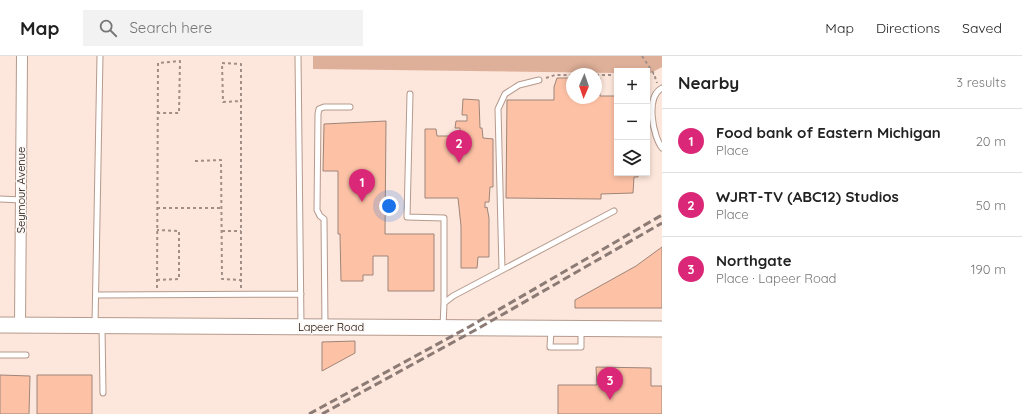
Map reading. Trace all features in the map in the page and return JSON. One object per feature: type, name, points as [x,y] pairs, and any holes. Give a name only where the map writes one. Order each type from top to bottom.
[{"type":"main road","name":"Lapeer Road","points":[[0,325],[662,329]]},
{"type":"street","name":"Seymour Avenue","points":[[20,325],[22,56]]},
{"type":"lane","points":[[100,56],[96,295],[103,393]]},
{"type":"lane","points":[[298,56],[301,327]]},
{"type":"lane","points":[[502,270],[498,109],[505,94],[519,86],[539,80]]},
{"type":"lane","points":[[660,89],[654,97],[652,106],[655,136],[662,148]]},
{"type":"lane","points":[[410,94],[407,217],[444,218],[443,328]]},
{"type":"lane","points":[[325,327],[324,218],[320,216],[317,210],[318,114],[319,109],[350,107]]},
{"type":"lane","points":[[0,199],[22,200]]},
{"type":"lane","points":[[444,303],[453,296],[614,210]]},
{"type":"lane","points":[[96,295],[157,296],[301,294]]},
{"type":"lane","points":[[0,355],[26,355]]},
{"type":"path","points":[[642,56],[654,74],[660,89]]},
{"type":"path","points":[[157,296],[158,63],[180,61],[179,113],[158,114]]},
{"type":"path","points":[[241,101],[223,102],[222,63],[241,64],[241,101],[241,295]]},
{"type":"path","points":[[602,75],[614,74]]},
{"type":"path","points":[[539,80],[555,75],[566,75]]},
{"type":"path","points":[[195,161],[221,160],[222,279],[241,280]]},
{"type":"path","points":[[157,208],[221,208]]},
{"type":"path","points":[[157,230],[179,231],[179,279],[157,280]]},
{"type":"path","points":[[222,231],[241,231]]},
{"type":"shaded area","points":[[313,56],[662,56],[662,67],[650,73],[650,68],[614,68],[614,73],[602,73],[602,68],[566,68],[566,72],[313,69]]},
{"type":"building","points":[[557,78],[566,78],[566,104],[602,104],[602,96],[614,96],[614,176],[638,176],[634,177],[633,193],[601,194],[601,199],[506,198],[507,100],[554,100],[554,87]]},
{"type":"building","points":[[463,99],[479,100],[480,128],[482,128],[483,138],[493,139],[493,187],[490,187],[489,202],[485,202],[485,208],[487,207],[489,218],[489,257],[478,257],[477,268],[461,268],[461,226],[458,198],[425,198],[425,129],[436,129],[437,136],[460,136],[460,128],[455,128],[456,121],[467,121],[467,115],[462,115]]},
{"type":"building","points":[[386,121],[385,234],[434,234],[434,291],[388,291],[388,256],[373,256],[373,275],[363,275],[363,281],[341,281],[340,234],[338,234],[338,171],[323,171],[324,124]]},
{"type":"building","points":[[662,247],[662,308],[575,308],[575,300],[636,266]]},
{"type":"building","points":[[355,341],[355,353],[322,371],[322,342]]},
{"type":"building","points":[[596,367],[651,368],[651,386],[662,386],[662,414],[558,414],[558,385],[597,385]]},
{"type":"building","points":[[0,375],[30,376],[29,414],[0,414]]},
{"type":"building","points":[[37,375],[92,375],[92,414],[37,414]]},
{"type":"railway","points":[[309,414],[467,328],[662,215]]},
{"type":"railway","points":[[322,414],[479,328],[662,223]]},
{"type":"place","name":"WJRT-TV (ABC12) Studios","points":[[459,163]]},
{"type":"place","name":"Food bank of Eastern Michigan","points":[[362,202]]},
{"type":"place","name":"Northgate","points":[[610,400]]}]
